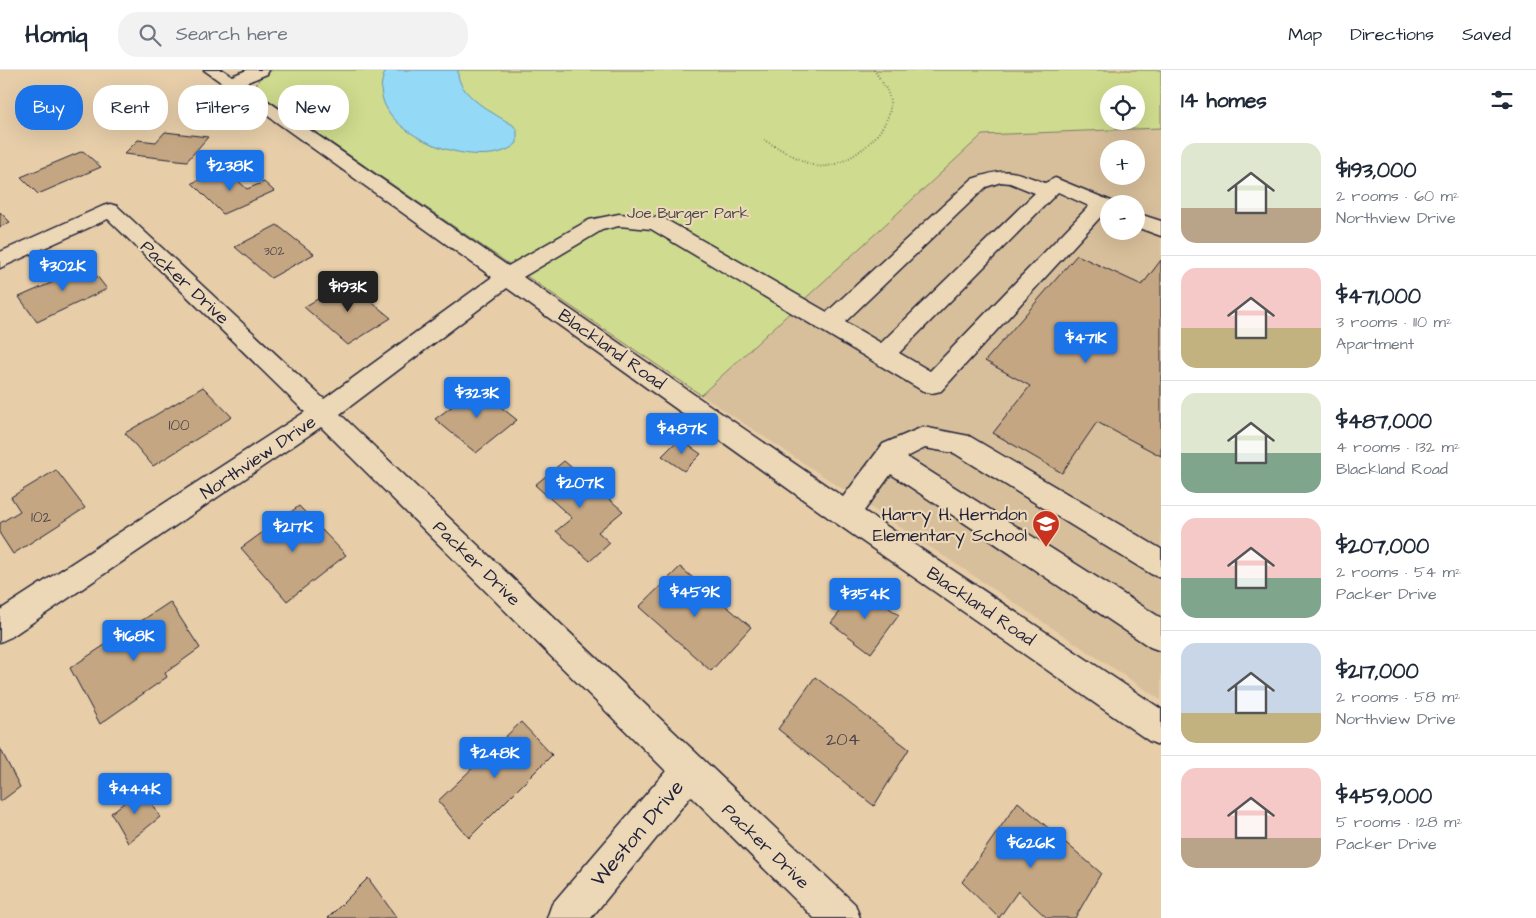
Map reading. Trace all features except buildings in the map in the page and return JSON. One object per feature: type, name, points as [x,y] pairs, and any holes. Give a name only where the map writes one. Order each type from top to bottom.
[{"type":"street","points":[[221,77],[261,70]]},
{"type":"street","name":"Blackland Road","points":[[221,77],[846,514],[1161,729]]},
{"type":"street","points":[[829,324],[979,183],[999,176],[1013,177],[1048,191]]},
{"type":"street","points":[[883,355],[1055,184],[1100,203]]},
{"type":"street","name":"Packer Drive","points":[[0,261],[110,210],[324,412],[841,918]]},
{"type":"street","name":"Northview Drive","points":[[0,627],[324,412],[508,276],[596,225],[619,220],[656,223],[932,384],[1100,212]]},
{"type":"street","points":[[1145,223],[1161,229]]},
{"type":"street","points":[[846,514],[892,452],[923,438],[960,443],[1161,565]]},
{"type":"street","points":[[888,458],[1161,636]]},
{"type":"street","name":"Weston Drive","points":[[566,918],[689,771]]},
{"type":"path","points":[[764,140],[816,166],[825,166],[866,148],[880,134],[890,104],[886,90],[874,70]]},
{"type":"shaded area","name":"Harry H. Herndon Elementary School","points":[[1161,128],[1161,700],[701,395],[982,135]]},
{"type":"green space","name":"Joe Burger Park","points":[[273,70],[1161,70],[1161,128],[1145,129],[1145,85],[1100,85],[1100,130],[1110,130],[982,135],[701,395],[312,130],[349,130],[349,85],[278,85],[278,107],[268,100],[268,85],[256,85],[261,75]]},
{"type":"water","points":[[386,70],[458,70],[459,79],[463,87],[478,103],[513,125],[517,130],[517,143],[501,152],[478,155],[453,151],[428,142],[405,129],[389,112],[381,92]]},
{"type":"place","name":"Harry H. Herndon Elementary School","points":[[1046,548]]}]
